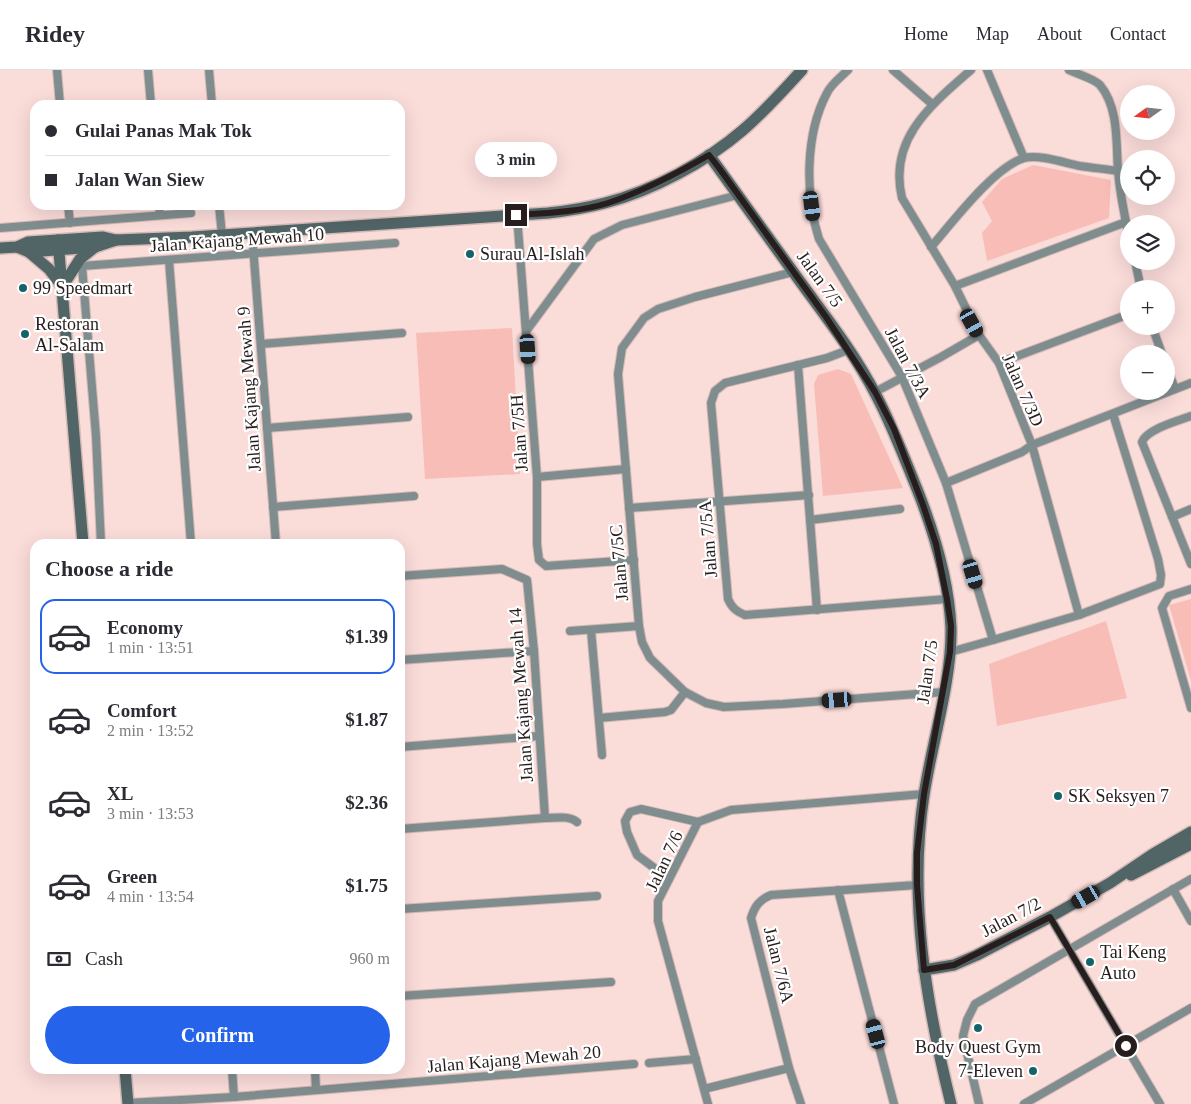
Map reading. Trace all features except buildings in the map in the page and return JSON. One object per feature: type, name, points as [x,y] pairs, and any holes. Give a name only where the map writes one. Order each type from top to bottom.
[{"type":"street","points":[[57,70],[60,100]]},
{"type":"street","points":[[148,70],[151,100]]},
{"type":"street","points":[[209,70],[212,100]]},
{"type":"street","points":[[28,252],[103,237],[116,240],[252,233],[516,215],[578,209],[607,203],[650,187],[709,155],[742,131],[777,98],[802,70]]},
{"type":"street","name":"Jalan 7/3A","points":[[848,70],[828,91],[816,119],[810,156],[810,189],[814,222],[819,239],[902,377],[946,483],[992,640]]},
{"type":"street","points":[[893,70],[932,104]]},
{"type":"street","name":"Jalan 7/3D","points":[[970,70],[932,104],[912,130],[906,142],[899,172],[899,186],[902,198],[955,286],[979,335],[999,363],[1032,446],[1078,615]]},
{"type":"street","points":[[988,70],[1024,158]]},
{"type":"street","points":[[1069,70],[1099,84],[1112,104],[1118,150],[1118,171],[1125,215]]},
{"type":"street","name":"Jalan 7/5","points":[[709,155],[848,350],[875,392],[894,429],[936,544],[951,626],[950,652],[924,794],[917,853],[917,885],[924,970],[938,1052],[951,1104]]},
{"type":"street","points":[[931,247],[1003,169],[1024,158],[1040,158],[1118,171]]},
{"type":"street","points":[[527,330],[594,240],[622,225],[738,195]]},
{"type":"street","points":[[69,210],[70,222]]},
{"type":"street","points":[[160,210],[160,215]]},
{"type":"street","points":[[220,210],[222,235]]},
{"type":"street","points":[[0,228],[191,213]]},
{"type":"street","name":"Jalan 7/5H","points":[[516,215],[527,330],[537,477],[539,560],[546,566],[634,560]]},
{"type":"street","points":[[955,286],[1120,224]]},
{"type":"street","name":"Jalan Kajang Mewah 9","points":[[252,233],[276,539]]},
{"type":"street","points":[[62,287],[80,259],[95,247],[116,240]]},
{"type":"street","points":[[0,248],[17,247],[28,242],[95,247]]},
{"type":"street","name":"Jalan Kajang Mewah 10","points":[[102,539],[96,436],[82,266],[395,244]]},
{"type":"street","points":[[59,245],[83,539]]},
{"type":"street","points":[[17,247],[28,252],[49,269],[62,287]]},
{"type":"street","points":[[169,260],[191,539]]},
{"type":"street","name":"Jalan 7/5C","points":[[793,272],[667,305],[644,318],[622,348],[618,374],[639,626],[642,642],[650,658],[685,692],[706,703],[724,707],[944,692]]},
{"type":"street","points":[[999,363],[1120,317]]},
{"type":"street","points":[[261,344],[402,333]]},
{"type":"street","points":[[875,392],[979,335]]},
{"type":"street","name":"Jalan 7/5A","points":[[848,350],[725,384],[715,391],[711,402],[728,599],[736,612],[745,615],[947,599]]},
{"type":"street","points":[[798,365],[817,610]]},
{"type":"street","points":[[1175,389],[1191,383]]},
{"type":"street","points":[[946,483],[1148,400]]},
{"type":"street","points":[[950,652],[1078,615],[1160,584],[1158,559],[1113,414]]},
{"type":"street","points":[[1191,416],[1149,432],[1142,442],[1191,564]]},
{"type":"street","points":[[267,428],[408,417]]},
{"type":"street","points":[[537,477],[626,469]]},
{"type":"street","points":[[273,507],[414,496]]},
{"type":"street","points":[[629,508],[809,496]]},
{"type":"street","points":[[810,520],[900,509]]},
{"type":"street","points":[[1172,517],[1191,509]]},
{"type":"street","name":"Jalan Kajang Mewah 14","points":[[405,576],[502,569],[527,580],[534,651],[545,818]]},
{"type":"street","points":[[1191,589],[1169,596],[1162,608],[1191,708]]},
{"type":"street","points":[[570,631],[639,626]]},
{"type":"street","points":[[591,630],[602,755]]},
{"type":"street","points":[[405,660],[534,651]]},
{"type":"street","points":[[599,718],[665,712],[671,710],[685,692]]},
{"type":"street","points":[[405,747],[540,736]]},
{"type":"street","name":"Jalan 7/6","points":[[708,1104],[658,922],[658,901],[698,822],[730,810],[924,794]]},
{"type":"street","points":[[669,879],[637,855],[627,832],[625,821],[630,812],[641,809],[698,822]]},
{"type":"street","points":[[405,829],[545,818],[569,818],[577,822]]},
{"type":"street","name":"Jalan 7/2","points":[[924,970],[954,965],[1050,917],[1110,883],[1153,854],[1191,832]]},
{"type":"street","name":"Jalan 7/2","points":[[1110,883],[1135,874],[1191,844]]},
{"type":"street","points":[[979,1104],[963,1036],[967,1020],[975,1004],[1191,879]]},
{"type":"street","name":"Jalan 7/6A","points":[[801,1104],[789,1068],[751,918],[758,903],[770,895],[917,885]]},
{"type":"street","points":[[1173,889],[1191,921]]},
{"type":"street","points":[[838,890],[894,1104]]},
{"type":"street","points":[[405,909],[596,896]]},
{"type":"street","points":[[1050,917],[1160,1104]]},
{"type":"street","points":[[405,996],[611,982]]},
{"type":"street","points":[[1024,1104],[1191,1008]]},
{"type":"street","points":[[649,1063],[696,1059]]},
{"type":"street","name":"Jalan Kajang Mewah 20","points":[[128,1104],[634,1064]]},
{"type":"street","points":[[704,1089],[789,1068]]},
{"type":"street","points":[[125,1074],[128,1104]]},
{"type":"street","points":[[232,1074],[234,1097]]},
{"type":"street","points":[[315,1074],[316,1090]]},
{"type":"shaded area","points":[[1033,165],[1111,180],[1109,218],[987,261],[982,233],[992,221],[982,202],[1002,179]]},
{"type":"shaded area","points":[[512,328],[520,474],[425,479],[416,333]]},
{"type":"shaded area","points":[[838,369],[851,374],[903,488],[823,496],[814,384],[818,375]]},
{"type":"shaded area","points":[[1191,599],[1191,681],[1169,605]]},
{"type":"shaded area","points":[[1106,621],[1127,698],[997,726],[989,664]]},
{"type":"place","name":"Surau Al-Islah","points":[[470,254]]},
{"type":"place","name":"99 Speedmart","points":[[23,288]]},
{"type":"place","name":"Restoran Al-Salam","points":[[25,334]]},
{"type":"place","name":"SK Seksyen 7","points":[[1058,796]]},
{"type":"place","name":"Tai Keng Auto","points":[[1090,962]]},
{"type":"place","name":"Body Quest Gym","points":[[978,1028]]},
{"type":"place","name":"7-Eleven","points":[[1033,1071]]},
{"type":"route","points":[[516,215],[548,213],[607,203],[650,187],[709,155],[719,168],[826,317],[875,392],[894,429],[936,544],[951,626],[950,652],[924,794],[917,853],[917,885],[924,970],[954,965],[1050,917],[1126,1046]]}]
